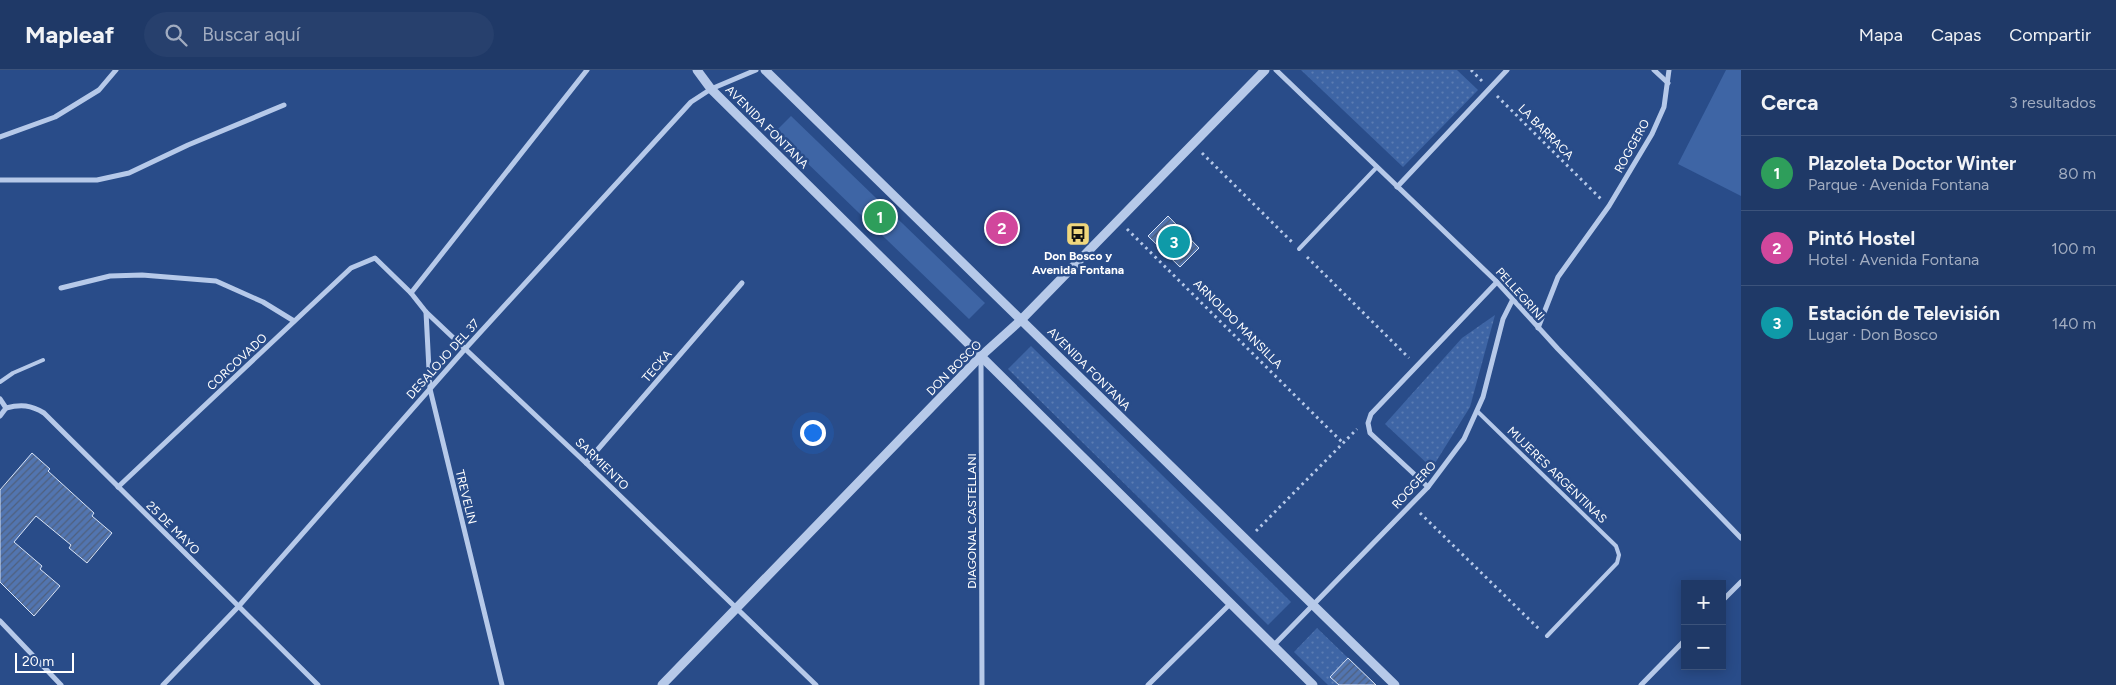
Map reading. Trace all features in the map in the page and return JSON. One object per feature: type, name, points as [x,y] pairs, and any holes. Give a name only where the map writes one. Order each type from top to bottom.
[{"type":"street","points":[[0,137],[55,117],[99,90],[116,70]]},
{"type":"street","points":[[411,293],[588,70]]},
{"type":"street","name":"AVENIDA FONTANA","points":[[697,70],[710,89],[1312,685]]},
{"type":"street","name":"DESALOJO DEL 37","points":[[163,685],[238,607],[465,349],[691,102],[710,89],[756,70]]},
{"type":"street","name":"AVENIDA FONTANA","points":[[765,70],[1395,685]]},
{"type":"street","name":"DON BOSCO","points":[[662,685],[981,356],[1021,320],[1264,70]]},
{"type":"street","name":"PELLEGRINI","points":[[1276,70],[1496,282],[1512,301],[1741,538]]},
{"type":"street","points":[[1397,187],[1507,70]]},
{"type":"street","points":[[1654,70],[1668,83]]},
{"type":"street","name":"ROGGERO","points":[[1538,328],[1558,278],[1609,206],[1652,134],[1664,107],[1668,70]]},
{"type":"street","points":[[0,180],[97,180],[129,173],[188,145],[284,105]]},
{"type":"street","name":"SARMIENTO","points":[[374,258],[411,293],[426,312],[586,462],[816,685]]},
{"type":"street","name":"CORCOVADO","points":[[118,487],[351,268],[374,258]]},
{"type":"street","points":[[61,288],[110,276],[142,274],[216,281],[263,302],[294,321]]},
{"type":"street","points":[[1428,487],[1370,433],[1368,423],[1371,414],[1496,282]]},
{"type":"street","name":"TECKA","points":[[586,462],[742,283]]},
{"type":"street","name":"ROGGERO","points":[[1272,646],[1428,487],[1464,439],[1483,396],[1503,319],[1512,301]]},
{"type":"street","name":"TREVELIN","points":[[426,312],[430,389],[502,685]]},
{"type":"street","name":"DIAGONAL CASTELLANI","points":[[981,356],[982,685]]},
{"type":"street","points":[[0,399],[6,408],[0,416]]},
{"type":"street","name":"25 DE MAYO","points":[[6,408],[18,405],[32,406],[44,413],[318,685]]},
{"type":"street","points":[[1726,597],[1741,582]]},
{"type":"street","points":[[1148,685],[1230,604]]},
{"type":"street","points":[[0,621],[61,685]]},
{"type":"street","points":[[1641,685],[1681,644]]},
{"type":"lane","points":[[1299,249],[1377,167]]},
{"type":"lane","points":[[0,382],[13,373],[43,360]]},
{"type":"lane","name":"MUJERES ARGENTINAS","points":[[1477,411],[1616,546],[1620,555],[1617,563],[1547,636]]},
{"type":"path","name":"LA BARRACA","points":[[1471,70],[1609,206]]},
{"type":"path","name":"ARNOLDO MANSILLA","points":[[1118,220],[1343,443]]},
{"type":"path","points":[[1246,541],[1371,414]]},
{"type":"path","points":[[1411,504],[1547,636]]},
{"type":"shaded area","points":[[1301,70],[1457,70],[1478,90],[1403,167]]},
{"type":"shaded area","points":[[1726,70],[1741,70],[1741,196],[1678,164]]},
{"type":"shaded area","points":[[791,116],[985,303],[969,319],[775,132]]},
{"type":"shaded area","points":[[1495,315],[1470,407],[1432,468],[1385,424],[1462,338]]},
{"type":"shaded area","points":[[1031,346],[1291,602],[1268,625],[1008,369]]},
{"type":"shaded area","points":[[1317,628],[1376,685],[1328,685],[1294,652]]},
{"type":"building","points":[[1168,216],[1199,248],[1180,267],[1148,236]]},
{"type":"building","points":[[32,453],[50,469],[48,471],[94,513],[92,516],[112,533],[87,563],[69,548],[71,545],[36,516],[14,542],[42,566],[40,569],[60,586],[34,616],[0,582],[0,490]]},
{"type":"building","points":[[1348,658],[1376,685],[1339,685],[1330,677]]},
{"type":"place","name":"Plazoleta Doctor Winter","points":[[880,217]]},
{"type":"place","name":"Pintó Hostel","points":[[1002,228]]},
{"type":"place","name":"Don Bosco y Avenida Fontana","points":[[1078,234]]},
{"type":"place","name":"Estación de Televisión","points":[[1174,242]]}]
